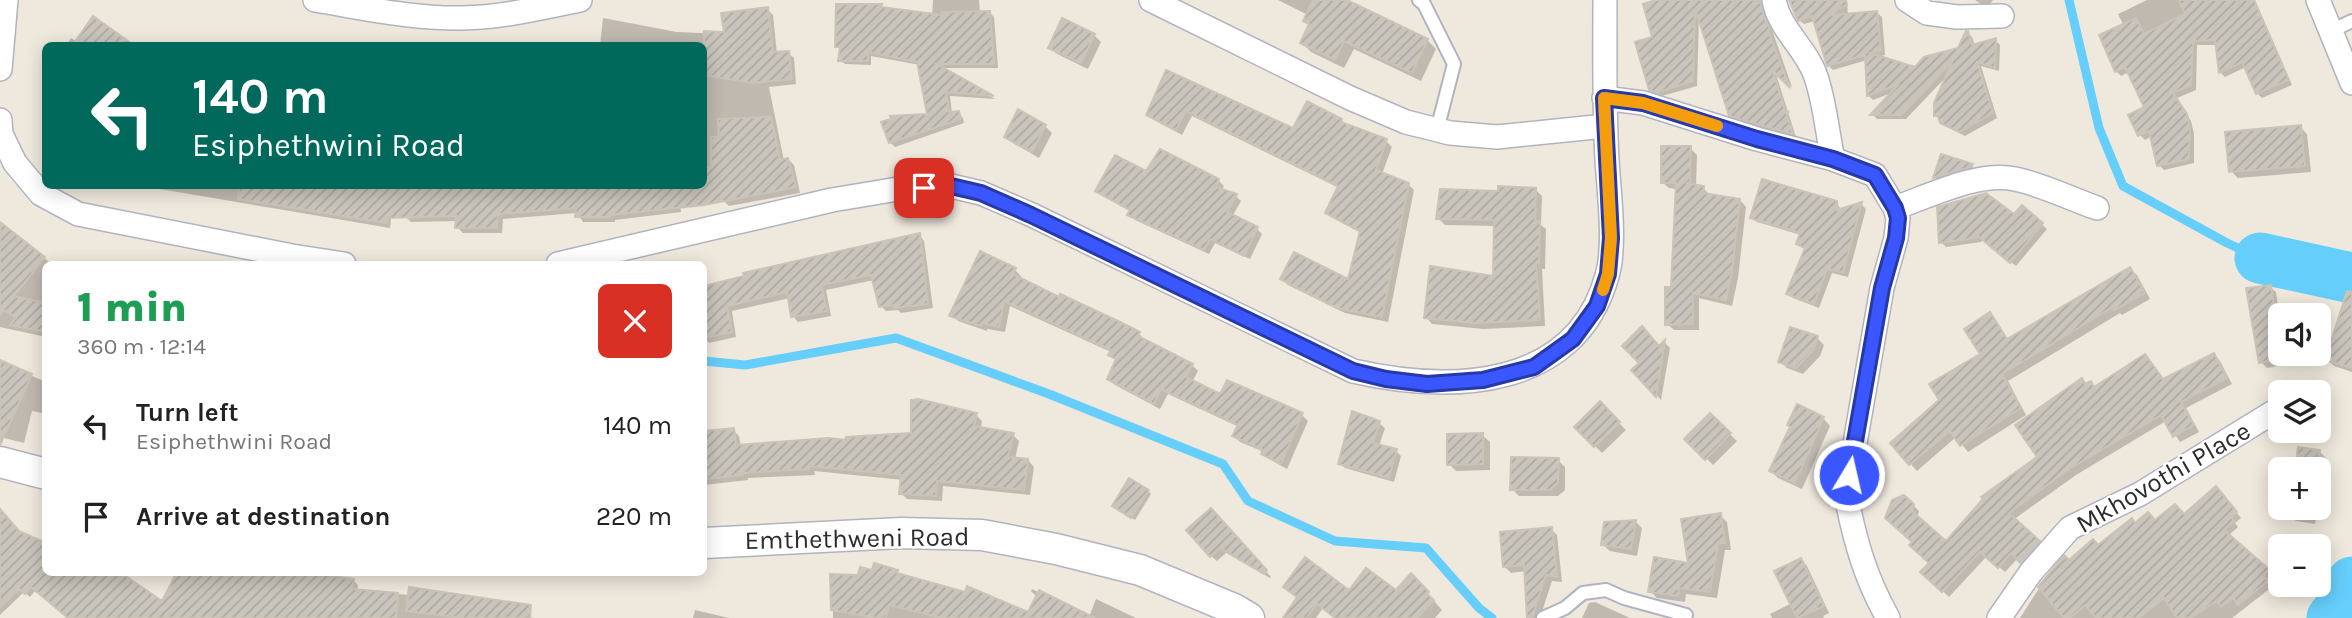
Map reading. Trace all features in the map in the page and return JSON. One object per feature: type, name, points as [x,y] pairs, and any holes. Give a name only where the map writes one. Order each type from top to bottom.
[{"type":"street","points":[[0,69],[6,0]]},
{"type":"street","points":[[315,0],[418,16],[462,18],[505,15],[580,0]]},
{"type":"street","points":[[1151,0],[1350,98],[1406,122],[1450,133],[1497,137],[1605,126]]},
{"type":"street","points":[[571,261],[832,200],[898,189],[951,186],[981,193],[1031,215],[1353,371],[1386,379],[1427,384],[1483,380],[1534,367],[1573,339],[1597,306],[1608,274],[1611,238],[1604,98],[1605,0]]},
{"type":"street","points":[[1774,0],[1776,12],[1801,47],[1816,76],[1833,159]]},
{"type":"street","points":[[1907,0],[1927,13],[1957,17],[2001,16]]},
{"type":"street","points":[[2318,0],[2352,83]]},
{"type":"street","points":[[1604,98],[1643,103],[1757,139],[1833,159],[1875,175],[1895,208],[1898,218],[1896,238],[1882,288],[1846,495],[1870,586],[1888,618]]},
{"type":"street","points":[[0,120],[1,134],[15,163],[41,194],[78,214],[324,261]]},
{"type":"street","points":[[1895,208],[1987,178],[2014,179],[2096,208]]},
{"type":"street","name":"Mkhovothi Place","points":[[1999,618],[2031,572],[2070,528],[2140,494],[2268,415]]},
{"type":"street","points":[[0,462],[42,473]]},
{"type":"street","name":"Emthethweni Road","points":[[707,543],[901,533],[982,535],[1056,549],[1139,570],[1250,618]]},
{"type":"lane","points":[[1419,0],[1424,4],[1454,64],[1437,130]]},
{"type":"lane","points":[[2331,31],[2352,21]]},
{"type":"lane","points":[[1543,618],[1565,608],[1583,593],[1606,590],[1624,598],[1686,615]]},
{"type":"building","points":[[1313,0],[1347,0],[1428,39],[1412,73],[1344,41],[1335,60],[1300,43],[1309,24],[1303,21]]},
{"type":"building","points":[[1656,0],[1760,0],[1770,29],[1768,30],[1790,88],[1773,71],[1785,110],[1789,112],[1786,112],[1793,134],[1729,116],[1695,8],[1693,81],[1656,93],[1649,90],[1635,42],[1652,37],[1643,4]]},
{"type":"building","points":[[1789,0],[1846,0],[1847,5],[1837,9],[1832,15],[1877,11],[1881,50],[1870,53],[1915,67],[1924,57],[1958,48],[1966,31],[1972,45],[1996,38],[1995,68],[1977,62],[1993,113],[1959,132],[1940,123],[1938,116],[1934,116],[1934,103],[1952,62],[1901,115],[1870,115],[1899,84],[1867,96],[1865,55],[1827,66],[1812,16],[1798,21]]},
{"type":"building","points":[[2179,0],[2254,0],[2289,80],[2256,94],[2242,62],[2219,73],[2215,40],[2193,41],[2191,85],[2173,93],[2187,114],[2190,128],[2189,159],[2157,166],[2149,131],[2138,136],[2128,115],[2144,107],[2125,67],[2115,72],[2099,35],[2136,18],[2144,34],[2185,14]]},
{"type":"building","points":[[836,4],[882,4],[881,7],[942,15],[942,12],[990,11],[994,64],[937,64],[994,96],[946,92],[949,112],[959,111],[961,119],[889,143],[881,122],[891,119],[890,116],[927,114],[917,62],[868,52],[868,61],[838,61],[840,47],[835,47]]},
{"type":"building","points":[[768,7],[773,52],[789,51],[792,79],[753,83],[707,75],[707,42],[704,42],[704,31],[724,32],[721,13]]},
{"type":"building","points":[[93,16],[129,42],[75,42]]},
{"type":"building","points":[[1062,18],[1095,34],[1081,63],[1048,48]]},
{"type":"building","points":[[1166,70],[1293,128],[1307,101],[1342,119],[1341,122],[1387,139],[1376,170],[1409,183],[1382,317],[1337,308],[1280,279],[1294,252],[1348,279],[1360,231],[1325,213],[1338,186],[1186,111],[1176,130],[1146,115]]},
{"type":"building","points":[[1018,109],[1046,125],[1032,152],[1004,137]]},
{"type":"building","points":[[771,117],[780,160],[788,158],[796,187],[704,205],[610,217],[575,217],[576,208],[498,214],[497,228],[455,228],[456,216],[388,218],[387,223],[238,199],[239,189],[707,189],[707,168],[711,167],[711,137],[719,137],[718,119]]},
{"type":"building","points":[[2301,125],[2305,166],[2229,172],[2225,132]]},
{"type":"building","points":[[1661,146],[1691,146],[1690,183],[1686,183],[1704,186],[1703,193],[1740,199],[1726,300],[1693,293],[1693,324],[1665,325],[1665,287],[1671,287],[1676,183],[1661,183]]},
{"type":"building","points":[[1160,149],[1219,179],[1216,187],[1237,194],[1227,212],[1258,227],[1244,256],[1210,239],[1204,250],[1127,215],[1130,210],[1095,191],[1115,155],[1146,171]]},
{"type":"building","points":[[1941,154],[1973,164],[1971,167],[1933,178]]},
{"type":"building","points":[[1762,179],[1837,201],[1837,210],[1862,202],[1843,272],[1827,269],[1814,304],[1786,294],[1805,248],[1796,244],[1800,233],[1750,218]]},
{"type":"building","points":[[1498,186],[1536,188],[1535,221],[1540,221],[1539,263],[1536,263],[1540,320],[1475,323],[1424,318],[1430,266],[1493,276],[1494,220],[1436,219],[1440,189],[1498,191]]},
{"type":"building","points":[[1986,193],[2014,214],[2022,205],[2043,223],[2010,263],[1978,236],[1939,243],[1937,207]]},
{"type":"building","points":[[0,222],[45,257],[14,296],[42,302],[42,331],[10,325],[16,318],[4,310],[0,315]]},
{"type":"building","points":[[920,233],[928,304],[879,307],[871,275],[821,285],[827,311],[791,317],[787,292],[727,306],[732,332],[707,337],[707,285],[744,276],[743,273]]},
{"type":"building","points":[[980,251],[1016,268],[1013,274],[1140,332],[1138,336],[1193,364],[1186,377],[1220,394],[1227,380],[1303,413],[1281,464],[1261,454],[1263,450],[1232,436],[1238,425],[1161,389],[1154,404],[1107,379],[1116,359],[1108,355],[1111,350],[1004,301],[999,327],[982,323],[981,326],[949,316]]},
{"type":"building","points":[[2130,267],[2145,293],[2114,310],[2113,307],[2002,374],[2021,408],[1960,446],[1950,431],[1909,465],[1890,443],[1939,400],[1929,384],[1980,354],[1964,329],[1990,312],[2007,339]]},
{"type":"building","points":[[2271,285],[2274,303],[2268,303],[2268,361],[2259,363],[2246,288]]},
{"type":"building","points":[[2347,291],[2352,292],[2352,368],[2331,362],[2331,341]]},
{"type":"building","points":[[1642,326],[1659,346],[1665,340],[1656,397],[1631,370],[1639,363],[1622,346]]},
{"type":"building","points":[[1790,327],[1818,336],[1814,349],[1796,368],[1778,362]]},
{"type":"building","points":[[2214,353],[2227,378],[2181,402],[2194,425],[2173,437],[2161,415],[2069,469],[2009,513],[2040,541],[2020,563],[2011,553],[1998,568],[1980,552],[1942,592],[1920,572],[1929,563],[1909,545],[1912,542],[1885,518],[1892,500],[1904,495],[1914,504],[1912,511],[1946,541],[1983,499],[1981,497],[2037,457],[2015,425],[2082,378],[2085,384],[2091,381],[2094,387],[2145,354],[2163,379]]},
{"type":"building","points":[[0,360],[32,374],[0,445]]},
{"type":"building","points":[[918,399],[977,413],[974,426],[1014,433],[1008,457],[1028,459],[1024,490],[937,481],[936,496],[899,494],[901,475],[809,466],[809,469],[742,473],[743,475],[707,479],[707,431],[734,428],[736,445],[829,438],[846,440],[846,437],[911,433],[911,400]]},
{"type":"building","points":[[1600,401],[1620,422],[1594,447],[1574,427]]},
{"type":"building","points":[[1797,404],[1824,417],[1795,483],[1769,471],[1790,427],[1787,425]]},
{"type":"building","points":[[1352,411],[1380,421],[1373,443],[1397,449],[1389,478],[1338,464]]},
{"type":"building","points":[[1710,413],[1731,433],[1705,460],[1684,439]]},
{"type":"building","points":[[1483,433],[1483,464],[1447,465],[1447,434]]},
{"type":"building","points":[[2298,447],[2320,450],[2319,457],[2297,457]]},
{"type":"building","points":[[1511,457],[1559,458],[1558,482],[1551,490],[1510,490]]},
{"type":"building","points":[[1129,478],[1149,490],[1131,518],[1112,506]]},
{"type":"building","points":[[2216,486],[2237,512],[2231,517],[2235,521],[2224,530],[2268,568],[2263,576],[2268,581],[2238,605],[2233,598],[2221,607],[2216,601],[2191,618],[2177,618],[2164,598],[2139,618],[2096,618],[2085,605],[2070,618],[2064,618],[2038,587],[2064,555],[2069,560],[2093,539],[2098,545],[2132,518],[2135,523],[2148,512],[2155,520],[2175,504],[2184,514]]},
{"type":"building","points":[[1211,508],[1267,570],[1264,574],[1220,548],[1210,557],[1186,530]]},
{"type":"building","points":[[0,509],[19,531],[42,541],[42,576],[126,576],[162,601],[175,576],[332,576],[354,579],[352,589],[398,593],[396,618],[68,618],[31,587],[25,594],[19,589],[0,607]]},
{"type":"building","points":[[1721,513],[1725,543],[1718,544],[1710,592],[1679,588],[1678,596],[1648,592],[1654,557],[1688,563],[1681,519]]},
{"type":"building","points":[[1636,520],[1631,549],[1601,545],[1604,522]]},
{"type":"building","points":[[1552,527],[1557,577],[1546,575],[1532,618],[1527,618],[1524,565],[1503,567],[1500,532]]},
{"type":"building","points":[[1305,557],[1349,590],[1366,568],[1396,590],[1411,573],[1434,600],[1417,618],[1335,618],[1317,604],[1306,618],[1283,618],[1297,597],[1283,587]]},
{"type":"building","points":[[1801,558],[1824,606],[1797,618],[1774,571]]},
{"type":"building","points":[[874,563],[898,570],[897,573],[965,592],[967,586],[1028,612],[1039,590],[1095,618],[942,618],[889,605],[886,618],[831,610],[830,574],[858,575],[860,567],[872,570]]},
{"type":"building","points":[[409,587],[531,605],[530,618],[463,618],[406,611]]},
{"type":"waterway","points":[[2069,0],[2099,128],[2123,186],[2260,258]]},
{"type":"waterway","points":[[2260,258],[2352,278]]},
{"type":"waterway","points":[[707,361],[745,365],[896,338],[1049,394],[1223,464],[1248,501],[1335,541],[1426,548],[1479,608],[1492,618]]},
{"type":"waterway","points":[[2332,618],[2339,610],[2352,582]]},
{"type":"slow traffic","points":[[1603,290],[1608,274],[1611,238],[1604,98],[1643,103],[1717,126]]},
{"type":"route","points":[[924,188],[951,186],[981,193],[1353,371],[1386,379],[1427,384],[1483,380],[1534,367],[1573,339],[1597,306],[1608,274],[1611,238],[1604,98],[1643,103],[1757,139],[1833,159],[1875,175],[1898,218],[1896,238],[1882,288],[1849,475]]}]
